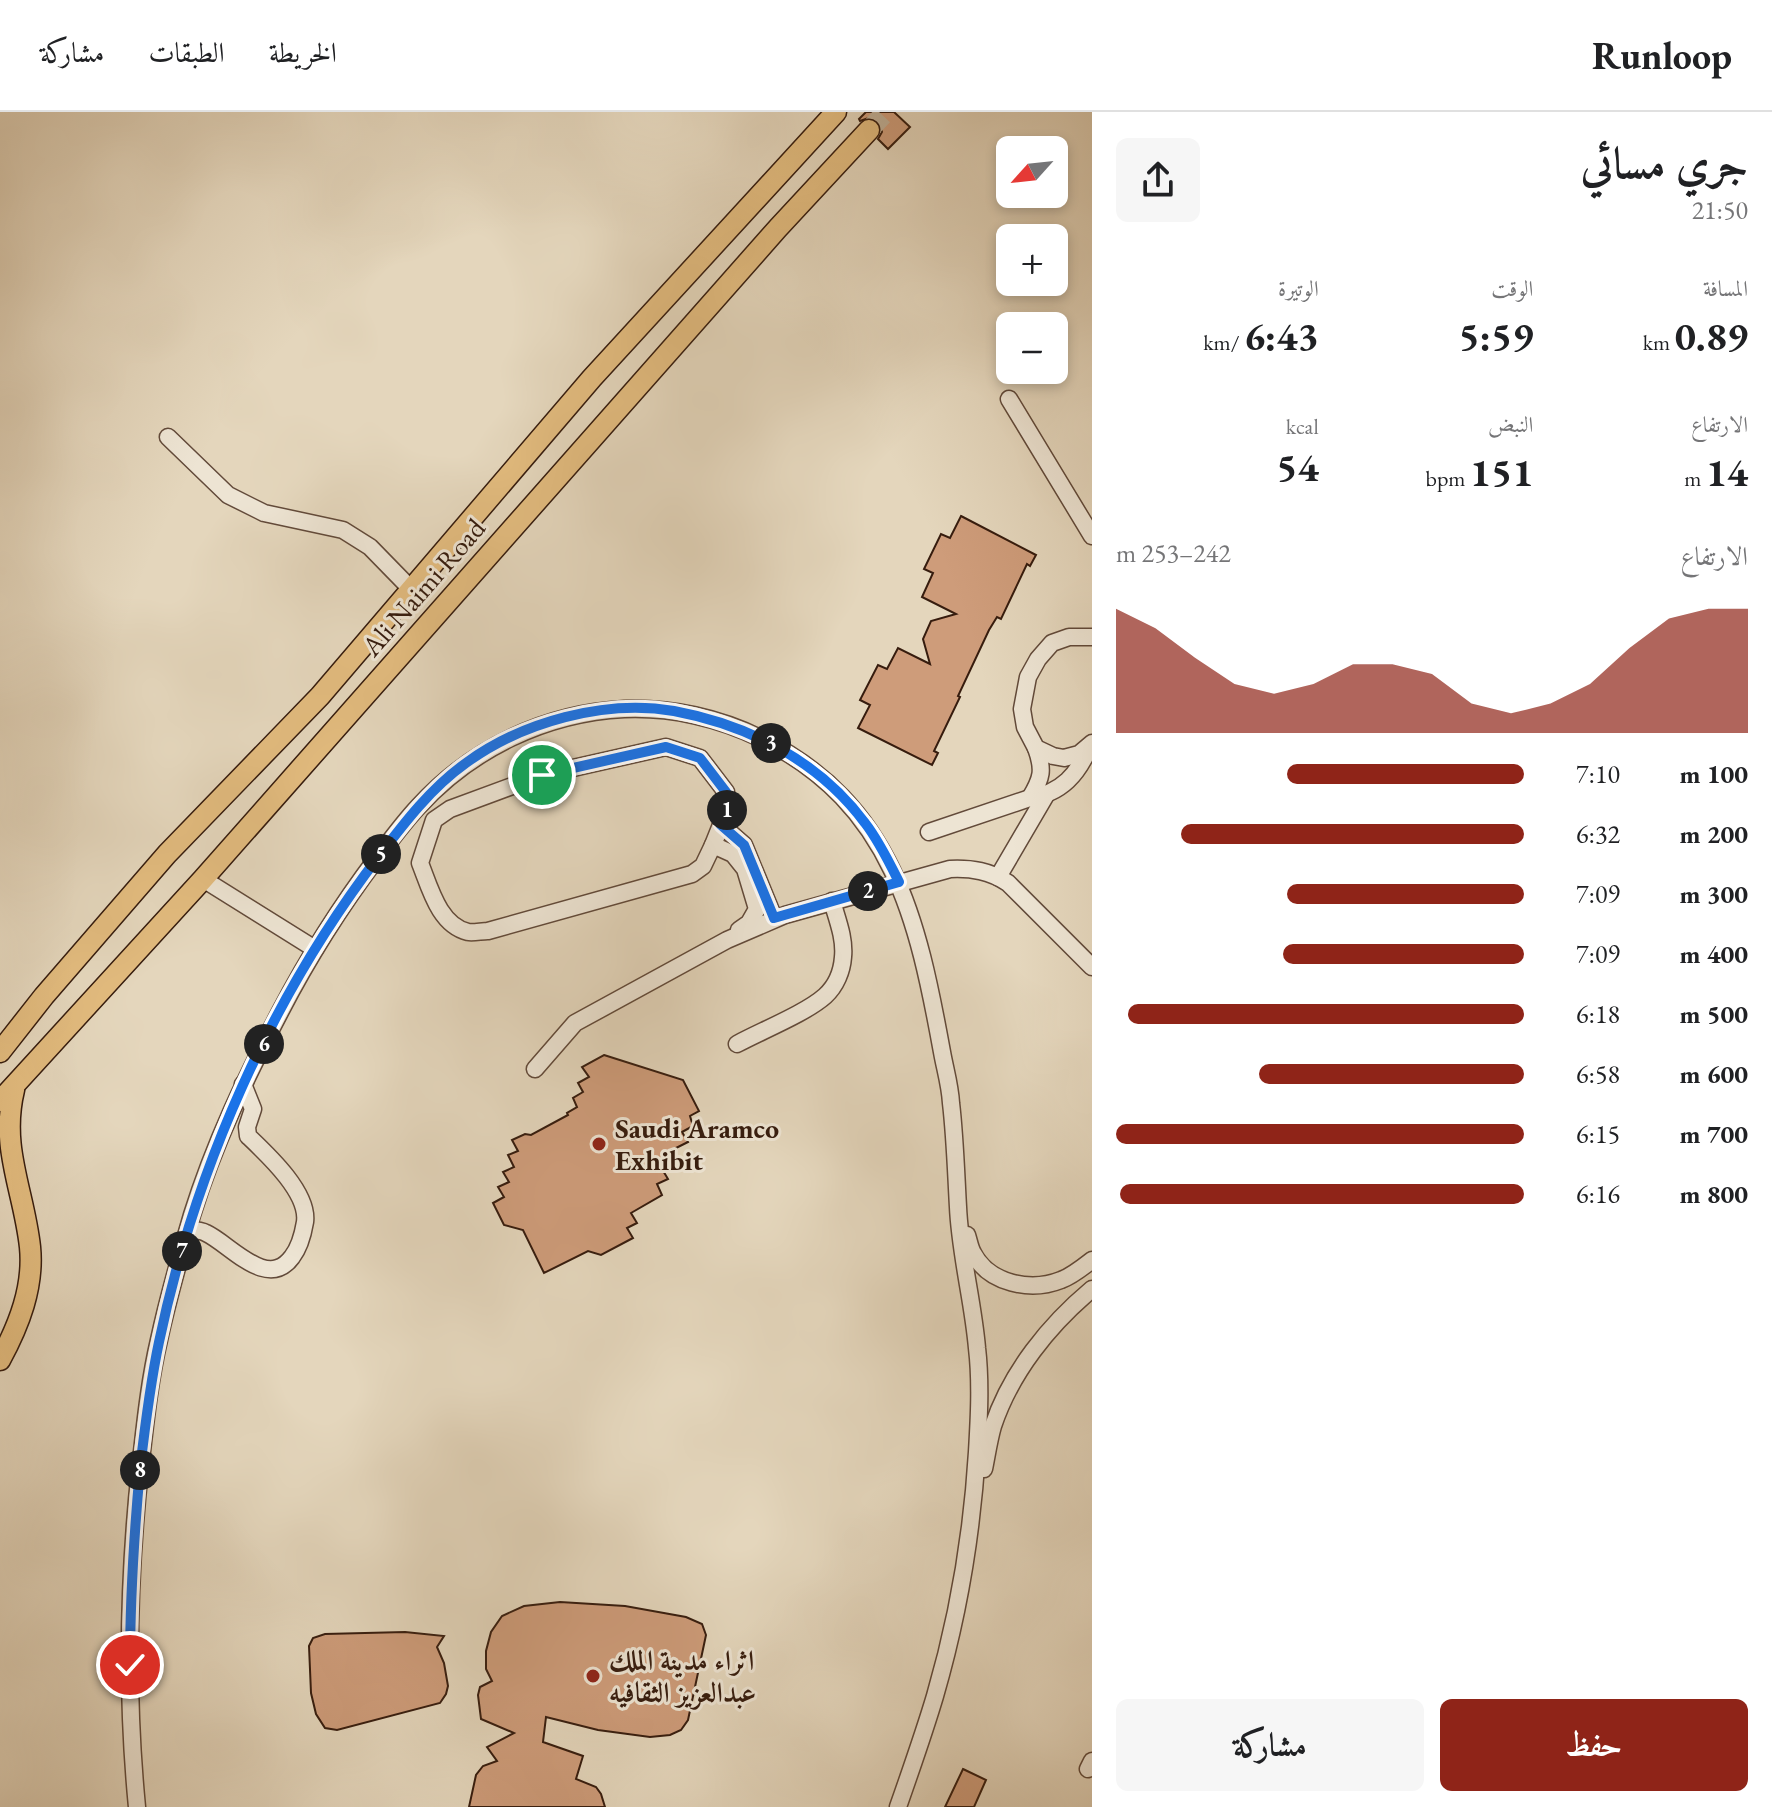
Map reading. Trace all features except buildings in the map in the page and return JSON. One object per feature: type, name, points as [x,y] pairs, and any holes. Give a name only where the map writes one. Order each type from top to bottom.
[{"type":"main road","name":"Ali Naimi Road","points":[[44,996],[167,854],[320,696],[592,378],[836,112]]},
{"type":"main road","name":"Ali Naimi Road","points":[[0,1101],[203,879],[767,240],[869,130]]},
{"type":"main road","points":[[0,1036],[44,996]]},
{"type":"main road","points":[[0,1052],[44,996]]},
{"type":"main road","points":[[0,1360],[24,1307],[29,1279],[30,1249],[26,1224],[5,1148],[7,1112],[18,1080]]},
{"type":"main road","points":[[0,1169],[26,1224]]},
{"type":"street","points":[[1009,399],[1092,536]]},
{"type":"street","points":[[168,437],[228,495],[264,513],[343,530],[370,547],[411,589]]},
{"type":"street","points":[[998,877],[1038,796],[1042,766],[1025,727],[1022,709],[1028,677],[1052,643],[1069,637],[1092,637]]},
{"type":"street","points":[[137,1807],[130,1698],[130,1603],[135,1516],[146,1419],[154,1367],[188,1230],[223,1130],[243,1084],[315,949],[344,904],[416,809],[439,785],[467,762],[498,744],[558,719],[588,712],[640,708],[699,716],[754,734],[807,766],[837,792],[866,824],[899,882],[919,940],[951,1095],[960,1237],[978,1350],[978,1422],[965,1559],[936,1692],[898,1807]]},
{"type":"street","points":[[1036,748],[1064,758],[1079,754],[1092,743]]},
{"type":"street","points":[[929,832],[1038,796],[1065,783],[1081,767],[1092,743]]},
{"type":"street","points":[[666,747],[700,758],[726,792],[727,810],[721,825],[703,866],[692,874],[488,931],[469,933],[449,922],[436,903],[420,863],[434,820],[450,809],[542,775],[666,747]]},
{"type":"street","points":[[721,825],[744,845],[774,918]]},
{"type":"street","points":[[713,845],[733,854],[745,869],[757,909],[749,923],[727,940]]},
{"type":"street","points":[[535,1069],[575,1023],[727,940],[774,918],[950,869],[967,868],[998,877],[1092,967]]},
{"type":"street","points":[[203,879],[315,949]]},
{"type":"street","points":[[737,1044],[810,1006],[832,988],[840,975],[844,955],[832,901]]},
{"type":"street","points":[[188,1230],[205,1232],[246,1261],[261,1267],[274,1269],[286,1265],[297,1250],[305,1221],[304,1209],[290,1181],[248,1136],[247,1127],[253,1109],[243,1084]]},
{"type":"street","points":[[957,1203],[974,1255],[986,1269],[1018,1286],[1043,1286],[1063,1280],[1092,1260]]},
{"type":"street","points":[[972,1508],[980,1492],[993,1425],[1010,1387],[1048,1332],[1092,1289]]},
{"type":"tunnel","points":[[869,130],[886,112]]},
{"type":"place","name":"Saudi Aramco Exhibit","points":[[599,1144]]},
{"type":"place","name":"اثراء مدينة الملك عبدالعزيز الثقافيه","points":[[593,1676]]},
{"type":"route","points":[[130,1665],[131,1576],[151,1382],[159,1339],[194,1210],[237,1097],[323,934],[369,869],[439,785],[467,762],[498,744],[558,719],[588,712],[640,708],[699,716],[754,734],[807,766],[837,792],[866,824],[899,882],[774,918],[744,845],[721,825],[727,810],[726,792],[700,758],[666,747],[542,775]]}]
